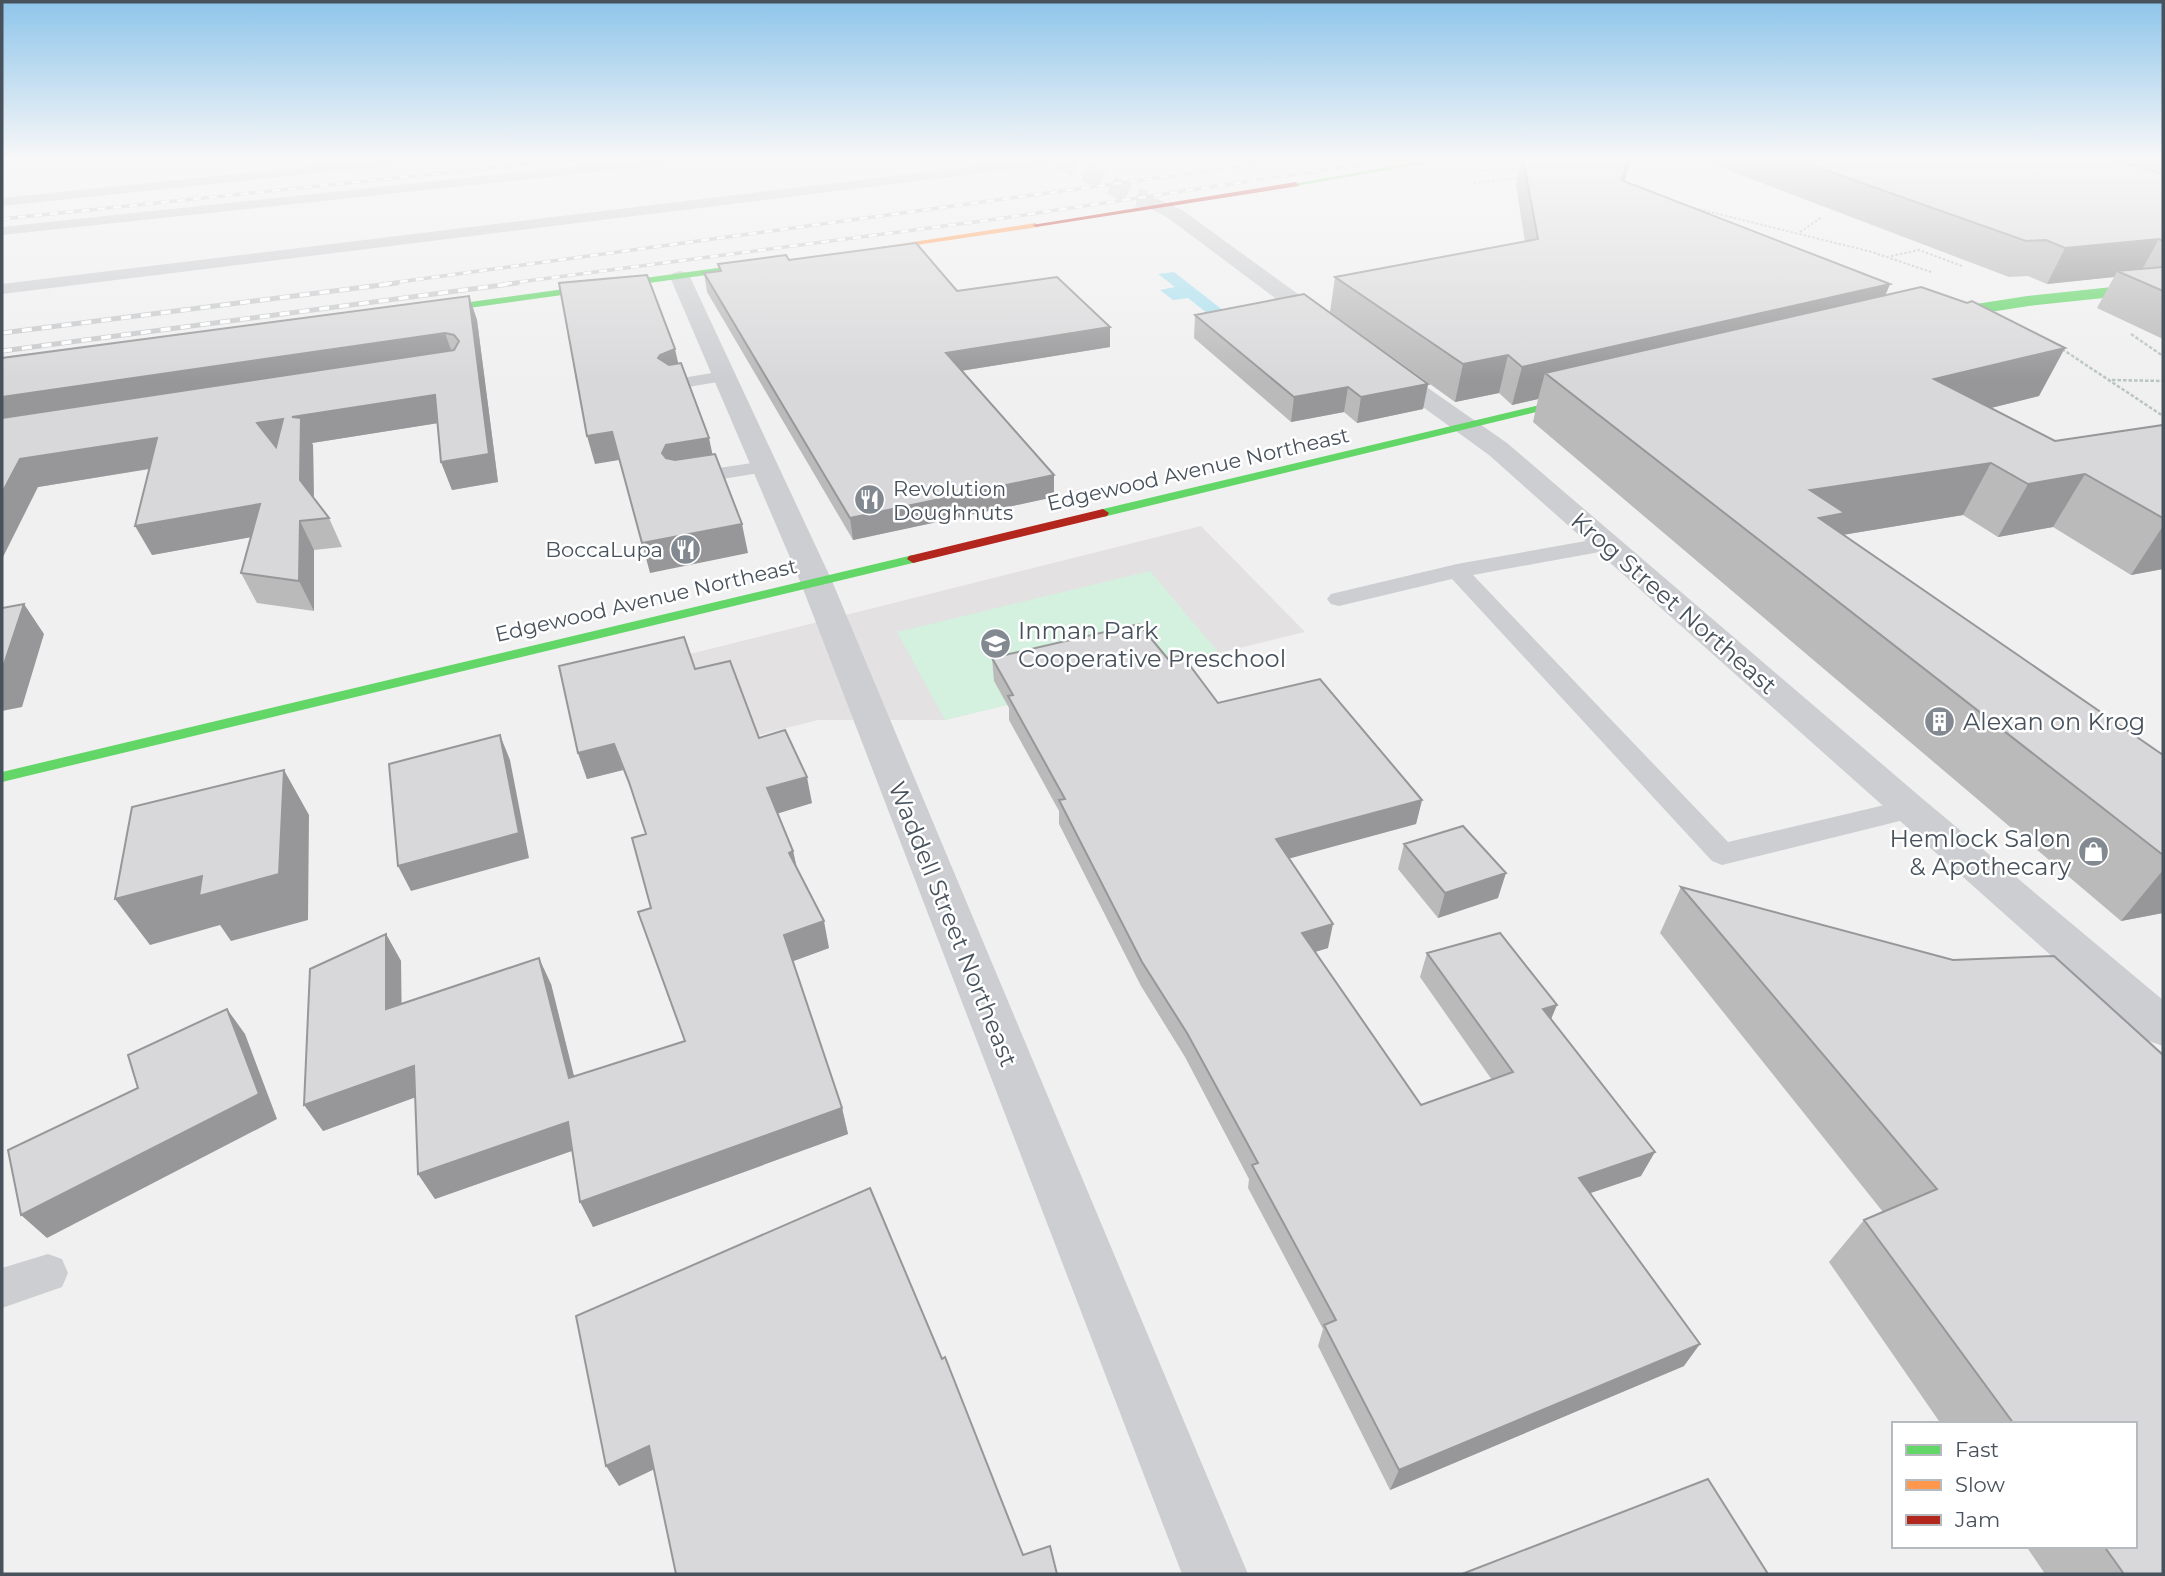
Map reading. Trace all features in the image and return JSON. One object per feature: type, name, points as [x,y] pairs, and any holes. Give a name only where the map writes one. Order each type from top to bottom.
[{"type":"main road","points":[[800,260],[971,233]]},
{"type":"main road","points":[[404,314],[774,264]]},
{"type":"main road","points":[[1919,319],[2028,301],[2152,288]]},
{"type":"main road","name":"Edgewood Avenue Northeast","points":[[2,777],[1608,392]]},
{"type":"street","name":"Krog Street Northeast","points":[[1196,233],[1498,449],[2163,1027]]},
{"type":"street","name":"Waddell Street Northeast","points":[[680,277],[816,581],[1215,1574]]},
{"type":"lane","points":[[2,289],[463,233]]},
{"type":"lane","points":[[676,384],[724,376]]},
{"type":"lane","points":[[681,480],[765,467]]},
{"type":"lane","points":[[1339,599],[1457,571],[1608,544]]},
{"type":"lane","points":[[1457,571],[1722,854],[1910,809]]},
{"type":"lane","points":[[2,1288],[48,1273]]},
{"type":"path","points":[[1801,233],[1890,256],[1939,276]]},
{"type":"path","points":[[2056,346],[2163,416]]},
{"type":"path","points":[[2109,380],[2163,381]]},
{"type":"shaded area","name":"Inman Park Cooperative Preschool","points":[[1201,526],[1305,632],[945,720],[818,720],[587,779],[566,685]]},
{"type":"green space","points":[[1150,571],[1219,653],[945,720],[897,632]]},
{"type":"water","points":[[1174,272],[1224,311],[1207,313],[1188,298],[1173,300],[1160,290],[1175,287],[1158,274]]},
{"type":"building","points":[[1537,233],[1757,233],[1890,284],[1522,367],[1508,355],[1463,364],[1335,277],[1538,239]]},
{"type":"building","points":[[2002,233],[2163,233],[2163,241],[2159,239],[2065,248],[2046,240],[2026,241]]},
{"type":"building","points":[[916,243],[957,291],[1057,277],[1110,327],[946,353],[1054,475],[850,518],[704,273],[721,271],[718,264],[786,255],[789,260]]},
{"type":"building","points":[[2163,267],[2163,291],[2117,271]]},
{"type":"building","points":[[647,275],[675,349],[658,358],[669,365],[681,363],[709,438],[666,445],[662,453],[666,458],[675,460],[715,454],[742,524],[642,543],[612,432],[587,436],[559,283]]},
{"type":"building","points":[[1921,287],[1967,303],[1972,301],[2065,348],[1934,379],[2055,441],[2163,425],[2163,518],[2085,474],[2028,484],[1991,463],[1810,490],[1845,513],[1819,518],[2163,755],[2163,855],[1545,373]]},
{"type":"building","points":[[1304,294],[1428,384],[1361,397],[1348,387],[1294,397],[1195,315]]},
{"type":"building","points":[[469,296],[489,454],[441,462],[435,395],[292,417],[301,418],[300,480],[329,518],[300,521],[299,581],[241,573],[260,504],[135,526],[157,438],[20,459],[2,493],[2,418],[454,350],[459,341],[454,335],[445,333],[2,397],[2,358]],"holes":[[[283,419],[276,447],[257,423]]]},
{"type":"building","points":[[24,604],[2,670],[2,608]]},
{"type":"building","points":[[1139,624],[1168,659],[1182,655],[1218,703],[1320,679],[1422,800],[1276,839],[1333,924],[1302,933],[1421,1105],[1513,1072],[1427,953],[1500,933],[1557,1005],[1543,1009],[1655,1152],[1579,1178],[1700,1344],[1399,1470],[1324,1325],[1336,1320],[1252,1165],[1258,1163],[1187,1033],[1142,962],[1059,800],[1065,799],[1008,696],[1013,695],[992,658]]},
{"type":"building","points":[[684,637],[695,669],[730,661],[759,738],[785,730],[807,777],[767,788],[793,851],[789,853],[824,921],[784,935],[842,1108],[580,1202],[568,1122],[418,1174],[414,1066],[304,1105],[310,969],[386,934],[386,1009],[539,958],[569,1078],[685,1041],[638,912],[651,908],[632,838],[646,834],[629,782],[614,744],[578,753],[559,666]]},
{"type":"building","points":[[500,735],[519,833],[398,866],[389,764]]},
{"type":"building","points":[[284,770],[279,874],[199,896],[202,876],[115,899],[132,807]]},
{"type":"building","points":[[1463,826],[1506,873],[1445,893],[1404,844]]},
{"type":"building","points":[[1681,887],[1953,960],[2054,956],[2163,1055],[2163,1574],[2124,1574],[2105,1548],[2137,1548],[2137,1422],[2013,1422],[1864,1220],[1937,1189]]},
{"type":"building","points":[[227,1009],[259,1094],[21,1215],[8,1150],[138,1088],[128,1055]]},
{"type":"building","points":[[870,1188],[942,1359],[945,1357],[1023,1555],[1050,1546],[1057,1574],[676,1574],[649,1446],[606,1466],[576,1316]]},
{"type":"building","points":[[1708,1479],[1768,1574],[1462,1574]]},
{"type":"railway","points":[[384,284],[759,233]]},
{"type":"railway","points":[[504,284],[894,233]]},
{"type":"railway","points":[[2,333],[397,283]]},
{"type":"railway","points":[[2,351],[517,283]]},
{"type":"traffic: fast","points":[[419,312],[754,266]]},
{"type":"traffic: fast","points":[[1932,316],[2028,301],[2141,289]]},
{"type":"traffic: fast","points":[[1103,513],[1586,397]]},
{"type":"traffic: fast","points":[[2,777],[913,559]]},
{"type":"traffic: slow","points":[[814,258],[985,233]]},
{"type":"traffic: jam","points":[[913,559],[1103,513]]},
{"type":"place","name":"Revolution Doughnuts","points":[[870,500]]},
{"type":"place","name":"BoccaLupa","points":[[686,549]]},
{"type":"place","name":"Inman Park Cooperative Preschool","points":[[995,644]]},
{"type":"place","name":"Alexan on Krog","points":[[1940,721]]},
{"type":"place","name":"Hemlock Salon & Apothecary","points":[[2094,852]]}]
